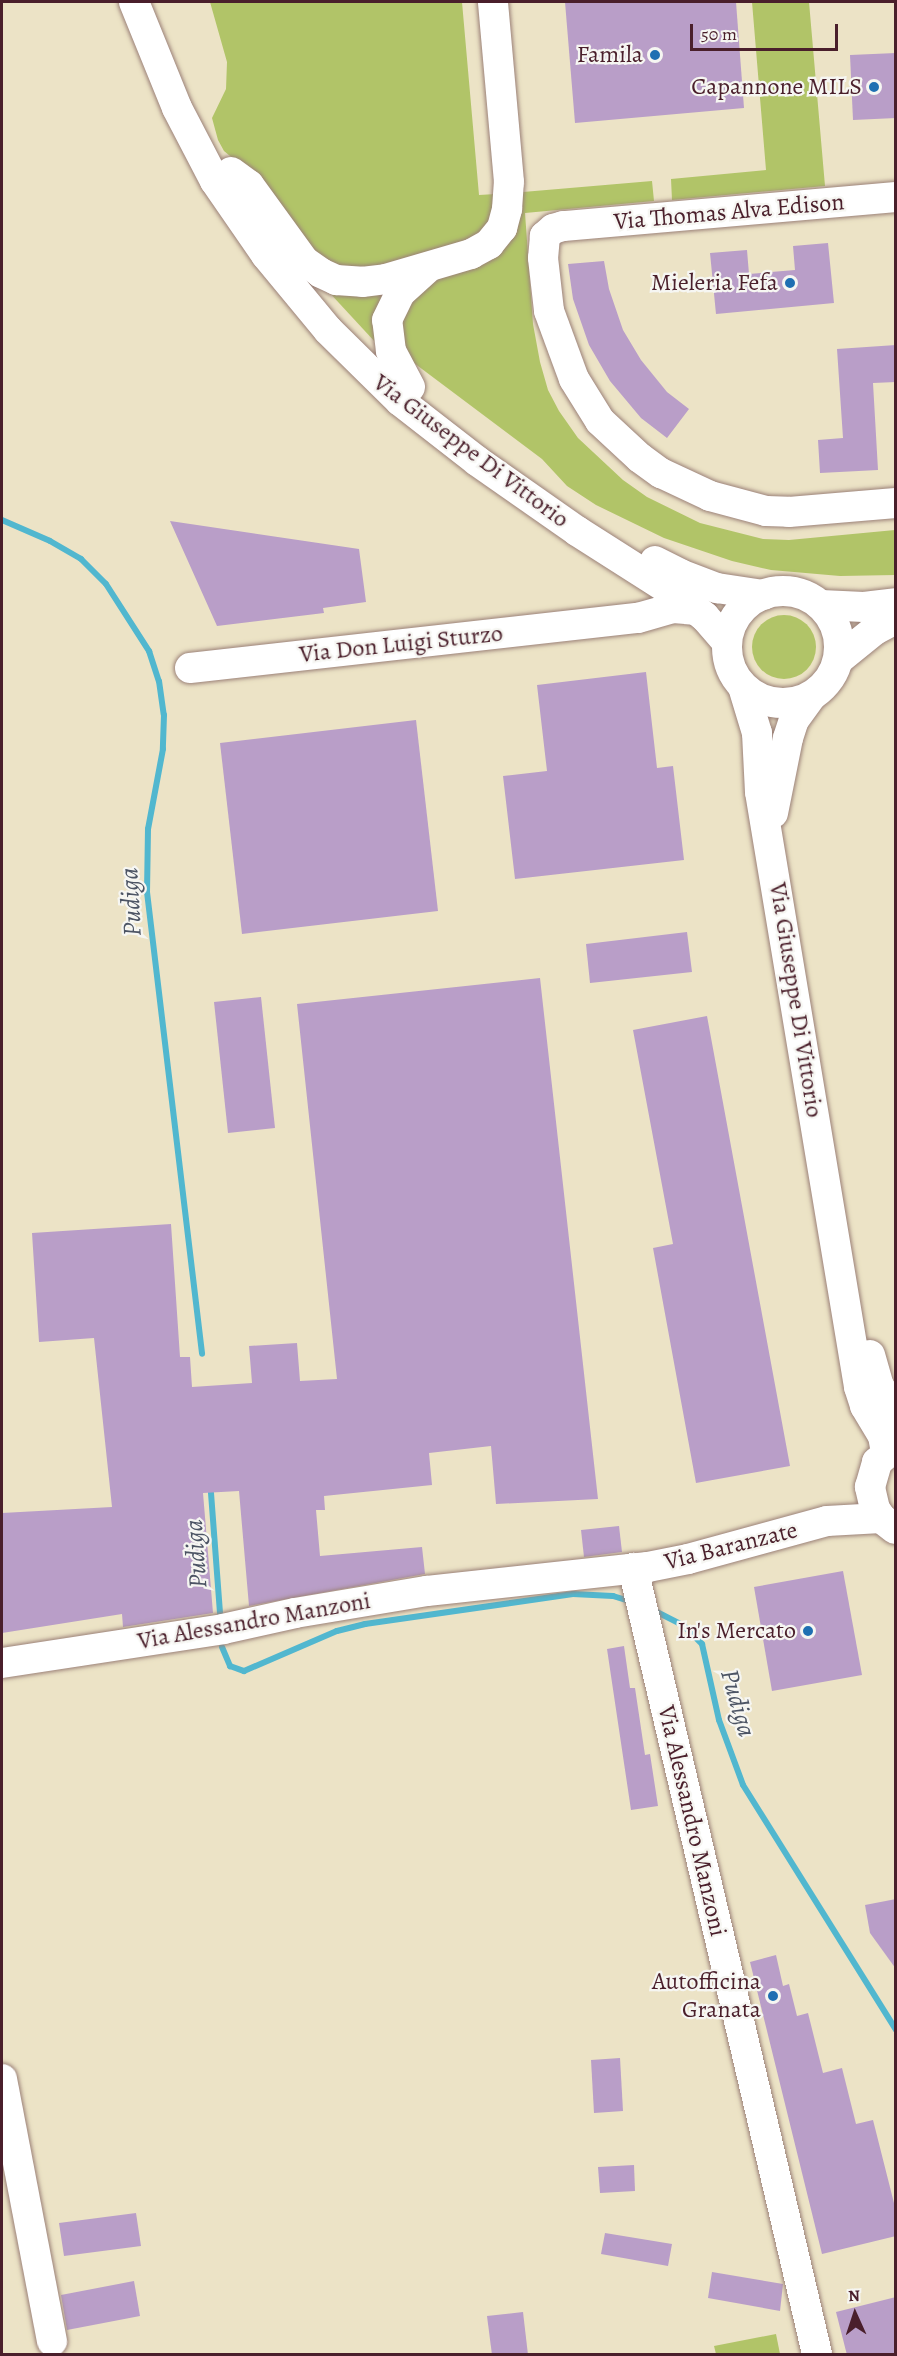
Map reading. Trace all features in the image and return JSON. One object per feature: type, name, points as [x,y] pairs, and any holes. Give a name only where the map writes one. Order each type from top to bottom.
[{"type":"street","name":"Via Giuseppe Di Vittorio","points":[[134,2],[177,108],[215,181],[266,255],[299,297],[363,367],[400,401],[477,461],[697,610],[727,642]]},
{"type":"street","name":"Via Giuseppe Di Vittorio","points":[[155,2],[193,103],[214,147],[279,244],[315,290],[374,354],[410,387],[485,446],[649,557],[701,583],[736,592],[763,595]]},
{"type":"street","points":[[231,172],[249,185],[297,253],[321,273],[345,282],[362,282],[427,269],[471,254],[489,244],[502,228],[507,209],[509,182],[493,2]]},
{"type":"street","name":"Via Thomas Alva Edison","points":[[896,197],[563,226],[548,233],[543,249],[546,293],[557,337],[574,379],[600,421],[640,458],[661,473],[710,496],[766,511],[789,512],[896,503]]},
{"type":"street","points":[[410,387],[390,351],[387,320],[400,293],[427,269]]},
{"type":"street","points":[[612,621],[631,607],[636,597],[633,580],[618,558]]},
{"type":"street","points":[[793,592],[821,605],[829,614],[839,635],[839,659],[829,681],[811,697],[788,704],[776,703],[753,695],[743,687],[729,662],[727,642],[735,618],[752,600],[763,595],[793,592]]},
{"type":"street","points":[[821,605],[864,607],[896,603]]},
{"type":"street","name":"Via Don Luigi Sturzo","points":[[190,668],[638,618],[673,608],[697,610]]},
{"type":"street","points":[[839,659],[875,630],[896,619]]},
{"type":"street","name":"Via Giuseppe Di Vittorio","points":[[743,687],[757,734],[759,783],[859,1387],[865,1406],[891,1450]]},
{"type":"street","name":"Via Giuseppe Di Vittorio","points":[[769,837],[788,738],[794,720],[811,697]]},
{"type":"street","name":"Via Giuseppe Di Vittorio","points":[[823,1162],[865,1340],[879,1386],[896,1413]]},
{"type":"street","points":[[888,1524],[871,1498],[870,1487],[877,1462],[891,1450]]},
{"type":"street","name":"Via Baranzate","points":[[827,1521],[870,1487]]},
{"type":"street","name":"Via Baranzate","points":[[578,1574],[640,1597],[688,1559],[827,1521],[888,1524]]},
{"type":"street","name":"Via Alessandro Manzoni","points":[[2,1663],[231,1628],[295,1613],[403,1594],[578,1574]]},
{"type":"street","name":"Via Alessandro Manzoni","points":[[640,1597],[817,2355]]},
{"type":"street","points":[[2,2079],[52,2341]]},
{"type":"green space","points":[[210,2],[462,2],[479,195],[496,194],[493,218],[479,233],[465,241],[380,269],[324,267],[247,170],[224,151],[218,140],[212,118],[226,89],[227,62]]},
{"type":"green space","points":[[752,2],[809,2],[825,186],[672,200],[671,179],[766,170]]},
{"type":"green space","points":[[652,181],[654,201],[525,213],[533,324],[548,390],[559,411],[578,438],[623,480],[647,497],[700,523],[763,539],[789,540],[895,530],[895,575],[840,576],[771,570],[732,561],[664,538],[596,505],[567,486],[542,459],[410,360],[398,330],[408,295],[517,226],[522,212],[523,192]]},
{"type":"green space","points":[[384,286],[376,343],[327,290]]},
{"type":"green space","points":[[784,615],[796,617],[807,624],[814,635],[816,647],[814,659],[807,670],[796,677],[784,679],[772,677],[761,670],[754,659],[752,647],[754,635],[761,624],[772,617]]},
{"type":"green space","points":[[776,2334],[780,2354],[716,2354],[714,2346]]},
{"type":"building","name":"Famila","points":[[565,2],[736,2],[744,108],[575,123]]},
{"type":"building","name":"Capannone MILS","points":[[896,53],[896,118],[853,120],[850,55]]},
{"type":"building","points":[[828,243],[834,303],[716,314],[710,253],[747,250],[749,274],[795,270],[793,246]]},
{"type":"building","points":[[604,261],[609,289],[623,330],[641,360],[667,392],[689,409],[667,438],[641,418],[610,381],[589,345],[573,299],[568,264]]},
{"type":"building","points":[[896,345],[896,382],[873,383],[878,470],[820,473],[818,440],[843,438],[837,349]]},
{"type":"building","points":[[170,521],[359,549],[366,602],[323,608],[324,613],[217,626]]},
{"type":"building","points":[[646,672],[657,768],[673,766],[684,860],[515,879],[503,776],[547,771],[537,685]]},
{"type":"building","points":[[416,720],[438,911],[242,934],[220,743]]},
{"type":"building","points":[[687,932],[692,972],[590,983],[586,944]]},
{"type":"building","points":[[540,978],[598,1499],[496,1504],[491,1446],[429,1453],[432,1485],[324,1496],[325,1510],[316,1510],[320,1556],[422,1547],[425,1574],[249,1606],[239,1491],[203,1493],[213,1613],[123,1627],[122,1614],[2,1633],[2,1513],[112,1507],[94,1338],[39,1342],[32,1233],[171,1224],[180,1357],[190,1357],[192,1387],[252,1383],[249,1346],[297,1343],[300,1381],[337,1379],[297,1004]]},
{"type":"building","points":[[261,997],[275,1128],[228,1133],[214,1002]]},
{"type":"building","points":[[707,1016],[790,1466],[696,1483],[653,1248],[673,1244],[633,1030]]},
{"type":"building","points":[[619,1526],[622,1552],[584,1557],[581,1530]]},
{"type":"building","name":"In's Mercato","points":[[843,1571],[862,1675],[772,1691],[754,1587]]},
{"type":"building","points":[[624,1646],[630,1688],[635,1688],[645,1755],[650,1754],[658,1806],[631,1810],[607,1649]]},
{"type":"building","points":[[896,1899],[896,1969],[870,1933],[865,1905]]},
{"type":"building","points":[[776,1955],[783,1986],[789,1984],[797,2016],[808,2013],[823,2073],[842,2068],[856,2124],[873,2120],[896,2211],[896,2236],[822,2254],[750,1962]]},
{"type":"building","points":[[620,2058],[623,2111],[594,2113],[591,2060]]},
{"type":"building","points":[[634,2165],[635,2191],[600,2193],[598,2167]]},
{"type":"building","points":[[136,2213],[141,2246],[64,2256],[59,2223]]},
{"type":"building","points":[[605,2233],[672,2244],[668,2266],[601,2254]]},
{"type":"building","points":[[712,2272],[783,2284],[780,2311],[708,2298]]},
{"type":"building","points":[[134,2281],[140,2316],[67,2330],[61,2295]]},
{"type":"building","points":[[896,2297],[896,2355],[847,2355],[836,2312]]},
{"type":"building","points":[[523,2312],[528,2355],[492,2355],[487,2316]]},
{"type":"waterway","name":"Pudiga","points":[[2,520],[50,541],[81,559],[106,584],[149,651],[159,681],[164,715],[163,749],[148,829],[147,892],[202,1354]]},
{"type":"waterway","name":"Pudiga","points":[[211,1493],[220,1613]]},
{"type":"waterway","name":"Pudiga","points":[[222,1647],[230,1666],[244,1671],[337,1631],[365,1624],[573,1594],[613,1596],[633,1602]]},
{"type":"waterway","name":"Pudiga","points":[[653,1610],[683,1625],[702,1644],[719,1720],[743,1785],[896,2030]]},
{"type":"place","name":"Famila","points":[[655,55]]},
{"type":"place","name":"Capannone MILS","points":[[874,87]]},
{"type":"place","name":"Mieleria Fefa","points":[[790,283]]},
{"type":"place","name":"In's Mercato","points":[[808,1631]]},
{"type":"place","name":"Autofficina Granata","points":[[773,1996]]}]
